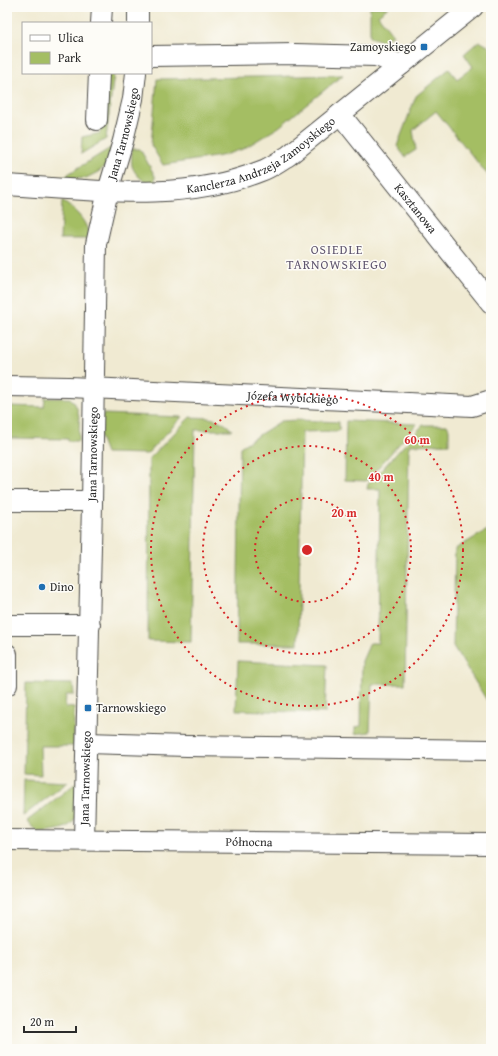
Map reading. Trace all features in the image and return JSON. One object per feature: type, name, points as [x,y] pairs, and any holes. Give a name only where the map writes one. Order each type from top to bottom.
[{"type":"street","points":[[101,22],[102,7]]},
{"type":"street","points":[[138,7],[138,22]]},
{"type":"street","name":"Kanclerza Andrzeja Zamoyskiego","points":[[7,184],[108,191],[159,191],[201,188],[233,181],[263,171],[288,156],[473,7]]},
{"type":"street","points":[[152,56],[294,54],[376,56],[401,65]]},
{"type":"street","points":[[97,120],[99,74]]},
{"type":"street","name":"Jana Tarnowskiego","points":[[84,840],[90,625],[96,244],[108,191],[123,141],[133,99],[136,74]]},
{"type":"street","name":"Kasztanowa","points":[[340,114],[487,290]]},
{"type":"street","name":"Józefa Wybickiego","points":[[7,386],[472,406],[491,400]]},
{"type":"street","points":[[7,501],[92,500]]},
{"type":"street","points":[[7,625],[90,625]]},
{"type":"street","points":[[7,654],[7,685]]},
{"type":"street","points":[[87,743],[187,746],[491,750]]},
{"type":"street","name":"Północna","points":[[7,840],[491,844]]},
{"type":"green space","points":[[370,7],[389,7],[378,15],[393,35],[382,41],[370,37]]},
{"type":"green space","points":[[479,41],[491,49],[491,179],[436,111],[413,130],[416,150],[405,157],[397,146],[416,96],[449,69],[457,79],[473,67],[464,54]]},
{"type":"green space","points":[[103,74],[114,74],[106,139],[81,154],[82,137],[100,133]]},
{"type":"green space","points":[[343,75],[279,127],[243,149],[221,156],[163,165],[151,145],[157,79]]},
{"type":"green space","points":[[112,147],[107,165],[98,172],[86,178],[64,180],[68,174]]},
{"type":"green space","points":[[132,149],[140,149],[155,176],[155,185],[144,181],[135,173],[132,166]]},
{"type":"green space","points":[[62,201],[84,222],[90,239],[60,239]]},
{"type":"green space","points":[[45,398],[70,398],[74,402],[79,418],[79,441],[68,441],[68,439],[7,438],[7,406],[44,407]]},
{"type":"green space","points":[[103,414],[182,417],[147,454],[106,453],[100,437]]},
{"type":"green space","points":[[190,417],[217,420],[227,425],[232,430],[195,430],[191,642],[148,641],[149,459]]},
{"type":"green space","points":[[298,420],[339,422],[339,431],[302,432],[298,644],[237,644],[240,447],[281,421]]},
{"type":"green space","points":[[346,421],[417,424],[366,481],[345,480]]},
{"type":"green space","points":[[423,425],[447,425],[449,429],[449,444],[409,445],[405,684],[372,684],[370,732],[355,734],[355,727],[361,726],[362,661],[370,643],[378,643],[380,489],[367,489],[368,484]]},
{"type":"green space","points":[[491,528],[491,707],[453,646],[455,549]]},
{"type":"green space","points":[[238,661],[327,665],[325,713],[236,710]]},
{"type":"green space","points":[[26,683],[73,684],[74,695],[66,695],[65,707],[74,708],[74,746],[40,746],[41,775],[24,774]]},
{"type":"green space","points":[[24,780],[68,782],[23,816]]},
{"type":"green space","points":[[76,783],[78,807],[75,820],[71,824],[61,829],[37,832],[27,821]]},
{"type":"place","name":"Zamoyskiego","points":[[424,47]]},
{"type":"place","name":"Dino","points":[[42,587]]},
{"type":"place","name":"Tarnowskiego","points":[[88,708]]},
{"type":"district","name":"OSIEDLE TARNOWSKIEGO","points":[[337,256]]}]
